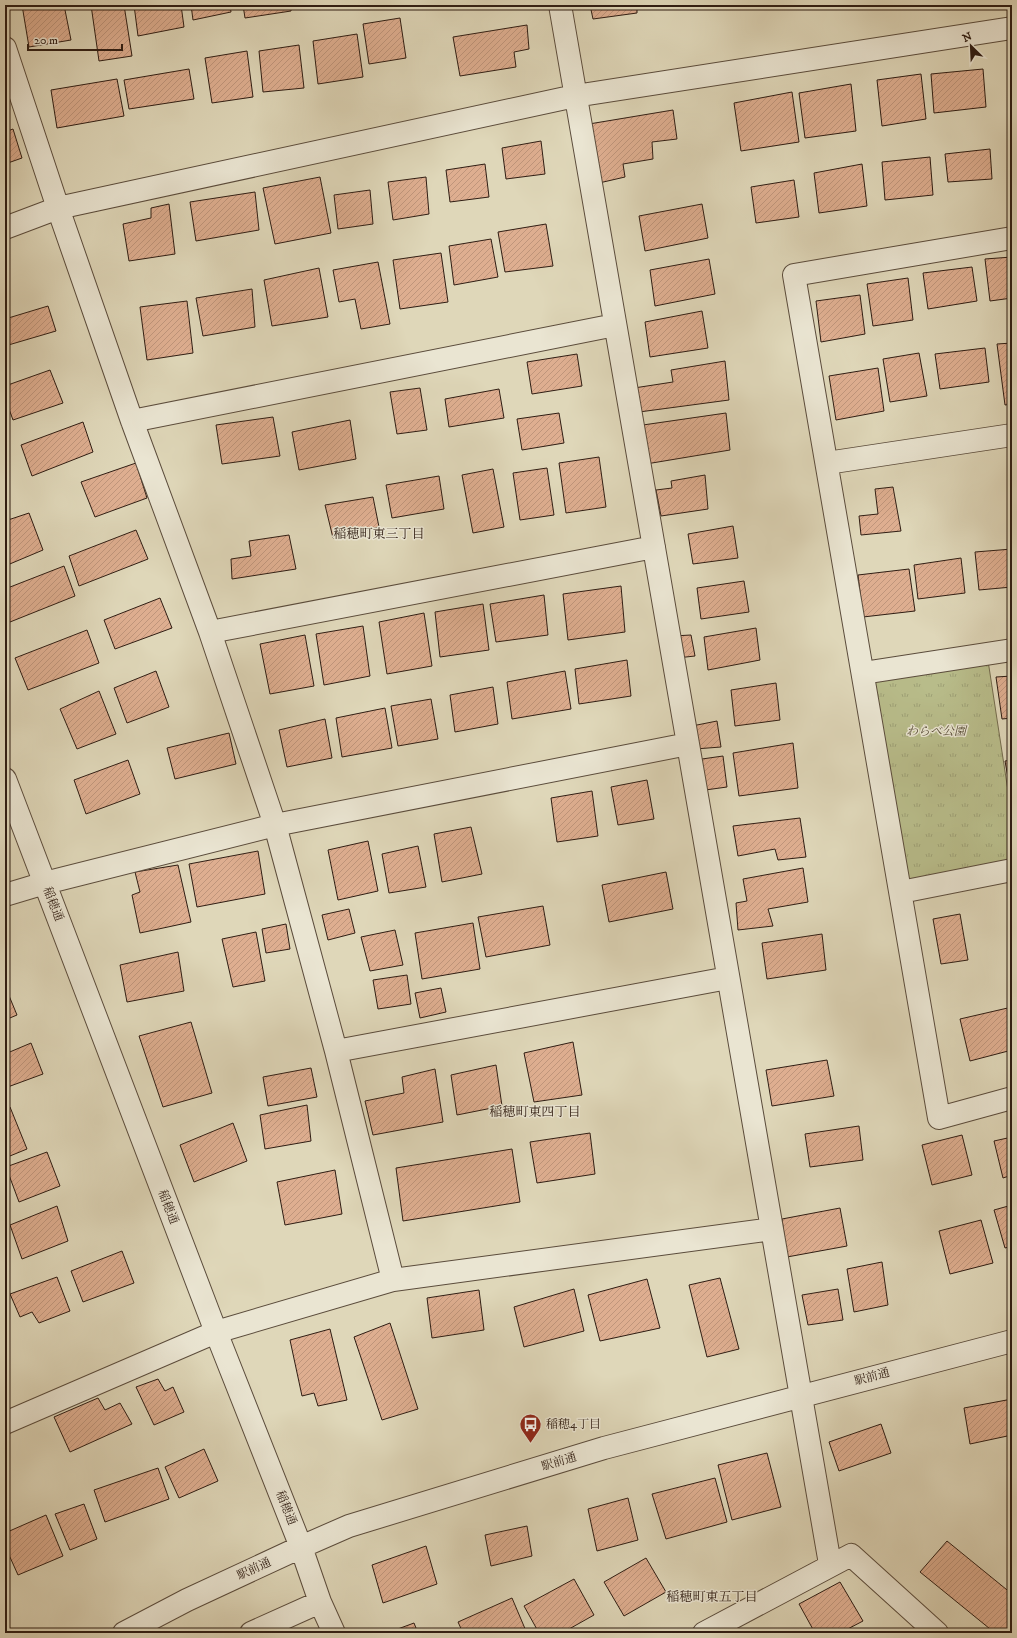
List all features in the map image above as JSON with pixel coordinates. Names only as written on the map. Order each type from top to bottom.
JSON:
[{"type":"street","points":[[560,5],[830,1564]]},
{"type":"street","points":[[5,228],[58,208],[575,96],[1012,28]]},
{"type":"street","points":[[5,48],[58,208],[132,421],[210,632],[275,825],[336,1051],[393,1280]]},
{"type":"street","points":[[1012,238],[794,275],[940,1118],[1012,1098]]},
{"type":"street","points":[[132,421],[615,325]]},
{"type":"street","points":[[827,463],[1012,436]]},
{"type":"street","points":[[210,632],[654,547]]},
{"type":"street","points":[[863,673],[1012,650]]},
{"type":"street","points":[[5,895],[45,883],[275,825],[688,744]]},
{"type":"street","name":"稲穂通","points":[[5,779],[216,1332],[301,1546],[320,1602],[334,1633]]},
{"type":"street","points":[[901,892],[1012,870]]},
{"type":"street","points":[[336,1051],[728,978]]},
{"type":"street","points":[[5,1423],[216,1332],[393,1280],[772,1230]]},
{"type":"street","name":"駅前通","points":[[124,1633],[187,1600],[301,1546],[349,1526],[604,1448],[1012,1341]]},
{"type":"street","points":[[704,1633],[851,1554],[937,1633]]},
{"type":"street","points":[[252,1633],[320,1602]]},
{"type":"green space","name":"わらべ公園","points":[[987,654],[1012,817],[1012,870],[901,892],[863,673]]},
{"type":"building","points":[[22,5],[41,5],[42,8],[64,5],[71,40],[29,47]]},
{"type":"building","points":[[91,5],[124,5],[132,56],[99,61]]},
{"type":"building","points":[[134,5],[181,5],[184,27],[138,36]]},
{"type":"building","points":[[191,5],[230,5],[231,12],[193,20]]},
{"type":"building","points":[[243,5],[291,5],[291,11],[245,18]]},
{"type":"building","points":[[590,5],[637,5],[637,13],[593,19]]},
{"type":"building","points":[[712,5],[743,5],[712,9]]},
{"type":"building","points":[[400,18],[406,58],[369,64],[363,24]]},
{"type":"building","points":[[527,25],[529,49],[514,52],[516,67],[460,76],[453,37]]},
{"type":"building","points":[[357,34],[363,77],[318,84],[313,41]]},
{"type":"building","points":[[299,45],[304,88],[263,92],[259,51]]},
{"type":"building","points":[[247,51],[253,97],[212,103],[205,58]]},
{"type":"building","points":[[189,69],[194,99],[129,109],[124,80]]},
{"type":"building","points":[[983,69],[986,107],[934,113],[931,74]]},
{"type":"building","points":[[921,74],[926,119],[882,126],[877,80]]},
{"type":"building","points":[[117,79],[124,116],[57,128],[51,90]]},
{"type":"building","points":[[851,84],[856,131],[805,138],[799,93]]},
{"type":"building","points":[[792,92],[799,142],[741,151],[734,103]]},
{"type":"building","points":[[673,110],[677,139],[652,142],[653,159],[623,164],[625,177],[599,183],[589,124]]},
{"type":"building","points":[[13,129],[22,158],[5,164],[5,132]]},
{"type":"building","points":[[541,141],[545,174],[506,179],[502,148]]},
{"type":"building","points":[[1012,142],[1012,177],[1008,143]]},
{"type":"building","points":[[990,149],[992,179],[948,182],[945,154]]},
{"type":"building","points":[[930,157],[933,195],[885,200],[882,162]]},
{"type":"building","points":[[485,164],[489,197],[450,202],[446,170]]},
{"type":"building","points":[[862,164],[867,206],[819,213],[814,173]]},
{"type":"building","points":[[320,177],[331,233],[275,244],[263,188]]},
{"type":"building","points":[[426,177],[429,214],[393,220],[388,182]]},
{"type":"building","points":[[794,180],[799,217],[756,223],[751,187]]},
{"type":"building","points":[[370,190],[373,224],[338,229],[334,195]]},
{"type":"building","points":[[255,192],[259,230],[196,241],[190,202]]},
{"type":"building","points":[[169,204],[175,254],[129,261],[123,224],[151,218],[151,208]]},
{"type":"building","points":[[702,204],[708,238],[645,251],[639,216]]},
{"type":"building","points":[[546,224],[553,266],[505,272],[498,232]]},
{"type":"building","points":[[491,239],[498,277],[454,285],[449,246]]},
{"type":"building","points":[[441,253],[448,302],[400,309],[393,260]]},
{"type":"building","points":[[1012,257],[1012,298],[990,301],[985,259]]},
{"type":"building","points":[[709,259],[715,294],[655,306],[650,270]]},
{"type":"building","points":[[378,262],[390,324],[361,329],[355,299],[339,302],[333,270]]},
{"type":"building","points":[[972,267],[977,301],[928,309],[923,273]]},
{"type":"building","points":[[319,268],[328,317],[272,326],[264,280]]},
{"type":"building","points":[[908,278],[913,320],[873,326],[867,284]]},
{"type":"building","points":[[252,289],[255,327],[203,336],[196,298]]},
{"type":"building","points":[[860,295],[865,334],[821,342],[816,301]]},
{"type":"building","points":[[187,301],[193,353],[147,360],[140,307]]},
{"type":"building","points":[[48,306],[56,331],[5,346],[5,319]]},
{"type":"building","points":[[702,311],[708,348],[650,357],[645,322]]},
{"type":"building","points":[[1012,343],[1012,404],[1005,405],[997,344]]},
{"type":"building","points":[[985,348],[989,382],[940,389],[935,354]]},
{"type":"building","points":[[919,353],[927,396],[890,402],[883,359]]},
{"type":"building","points":[[577,354],[582,386],[532,394],[527,362]]},
{"type":"building","points":[[725,361],[729,400],[639,412],[634,388],[673,382],[671,370]]},
{"type":"building","points":[[878,368],[884,411],[836,420],[829,376]]},
{"type":"building","points":[[50,370],[63,403],[13,420],[5,398],[5,386]]},
{"type":"building","points":[[420,388],[427,430],[397,434],[390,392]]},
{"type":"building","points":[[499,389],[504,418],[449,427],[445,399]]},
{"type":"building","points":[[559,413],[564,443],[522,450],[517,419]]},
{"type":"building","points":[[726,413],[730,450],[640,465],[636,426]]},
{"type":"building","points":[[273,417],[280,456],[222,464],[216,425]]},
{"type":"building","points":[[350,420],[356,459],[299,470],[292,432]]},
{"type":"building","points":[[83,422],[93,452],[32,476],[21,445]]},
{"type":"building","points":[[599,457],[606,507],[566,513],[559,463]]},
{"type":"building","points":[[136,463],[147,498],[95,517],[81,482]]},
{"type":"building","points":[[547,468],[554,515],[520,520],[513,473]]},
{"type":"building","points":[[493,469],[504,527],[473,533],[462,475]]},
{"type":"building","points":[[705,475],[708,509],[661,516],[656,490],[672,488],[671,481]]},
{"type":"building","points":[[439,476],[444,509],[392,518],[386,485]]},
{"type":"building","points":[[893,487],[901,531],[861,535],[859,516],[878,514],[875,489]]},
{"type":"building","points":[[373,497],[379,527],[333,538],[325,505]]},
{"type":"building","points":[[29,513],[43,550],[5,566],[5,521]]},
{"type":"building","points":[[733,526],[738,558],[693,564],[688,534]]},
{"type":"building","points":[[136,530],[148,559],[79,586],[69,556]]},
{"type":"building","points":[[289,535],[296,569],[232,579],[231,559],[251,556],[249,541]]},
{"type":"building","points":[[1012,549],[1012,587],[979,590],[975,552]]},
{"type":"building","points":[[961,558],[965,593],[918,599],[914,565]]},
{"type":"building","points":[[64,566],[75,596],[5,624],[5,589]]},
{"type":"building","points":[[909,569],[915,611],[863,617],[858,575]]},
{"type":"building","points":[[744,581],[749,612],[701,619],[697,588]]},
{"type":"building","points":[[621,586],[625,632],[568,640],[563,594]]},
{"type":"building","points":[[544,595],[548,635],[496,642],[490,604]]},
{"type":"building","points":[[160,598],[172,628],[115,649],[104,620]]},
{"type":"building","points":[[483,604],[489,650],[440,657],[435,612]]},
{"type":"building","points":[[424,613],[432,666],[387,674],[379,622]]},
{"type":"building","points":[[363,626],[370,676],[324,685],[316,634]]},
{"type":"building","points":[[756,628],[760,660],[708,670],[704,637]]},
{"type":"building","points":[[87,630],[99,663],[28,690],[15,658]]},
{"type":"building","points":[[305,635],[314,686],[270,694],[260,644]]},
{"type":"building","points":[[691,635],[695,656],[677,658],[673,636]]},
{"type":"building","points":[[627,660],[631,696],[579,704],[575,669]]},
{"type":"building","points":[[156,671],[169,707],[127,723],[114,688]]},
{"type":"building","points":[[565,671],[571,709],[512,719],[507,682]]},
{"type":"building","points":[[1012,676],[1012,718],[1002,719],[996,677]]},
{"type":"building","points":[[776,683],[780,720],[735,726],[731,690]]},
{"type":"building","points":[[493,687],[498,724],[455,732],[450,695]]},
{"type":"building","points":[[99,691],[116,734],[77,749],[60,709]]},
{"type":"building","points":[[431,699],[438,739],[398,746],[391,706]]},
{"type":"building","points":[[385,708],[392,748],[342,757],[336,718]]},
{"type":"building","points":[[325,719],[332,758],[287,767],[279,730]]},
{"type":"building","points":[[717,721],[721,747],[695,749],[692,726]]},
{"type":"building","points":[[229,733],[236,764],[175,779],[167,748]]},
{"type":"building","points":[[793,743],[798,788],[739,796],[733,753]]},
{"type":"building","points":[[723,756],[727,787],[698,791],[695,760]]},
{"type":"building","points":[[128,760],[140,794],[86,814],[74,780]]},
{"type":"building","points":[[1012,760],[1012,800],[1005,761]]},
{"type":"building","points":[[647,780],[654,819],[618,825],[611,787]]},
{"type":"building","points":[[592,791],[598,836],[557,842],[551,798]]},
{"type":"building","points":[[800,818],[806,857],[778,860],[775,849],[738,856],[733,826]]},
{"type":"building","points":[[471,827],[482,874],[442,882],[434,834]]},
{"type":"building","points":[[368,841],[378,891],[338,900],[328,850]]},
{"type":"building","points":[[418,846],[426,887],[389,893],[382,854]]},
{"type":"building","points":[[258,851],[265,894],[197,907],[189,864]]},
{"type":"building","points":[[178,865],[191,922],[140,933],[132,895],[140,892],[135,872]]},
{"type":"building","points":[[803,868],[808,902],[768,909],[773,926],[738,930],[736,903],[747,901],[743,879]]},
{"type":"building","points":[[666,872],[673,909],[609,922],[602,885]]},
{"type":"building","points":[[543,906],[550,945],[486,957],[478,917]]},
{"type":"building","points":[[349,909],[355,933],[328,940],[322,915]]},
{"type":"building","points":[[960,914],[968,960],[941,964],[933,919]]},
{"type":"building","points":[[473,923],[480,969],[422,979],[415,933]]},
{"type":"building","points":[[286,924],[290,949],[266,953],[262,929]]},
{"type":"building","points":[[395,930],[403,965],[370,971],[361,937]]},
{"type":"building","points":[[256,932],[265,981],[233,987],[222,939]]},
{"type":"building","points":[[822,934],[826,970],[767,979],[762,943]]},
{"type":"building","points":[[178,952],[184,991],[127,1002],[120,965]]},
{"type":"building","points":[[407,975],[411,1004],[378,1009],[373,980]]},
{"type":"building","points":[[5,986],[17,1015],[5,1020]]},
{"type":"building","points":[[441,988],[446,1012],[420,1018],[415,993]]},
{"type":"building","points":[[1012,1007],[1012,1050],[970,1061],[960,1019]]},
{"type":"building","points":[[191,1022],[212,1093],[163,1107],[139,1036]]},
{"type":"building","points":[[573,1042],[582,1095],[534,1102],[524,1053]]},
{"type":"building","points":[[31,1043],[43,1074],[5,1088],[5,1054]]},
{"type":"building","points":[[827,1060],[834,1096],[772,1106],[766,1070]]},
{"type":"building","points":[[496,1065],[502,1106],[457,1115],[451,1075]]},
{"type":"building","points":[[311,1068],[317,1097],[268,1106],[263,1077]]},
{"type":"building","points":[[435,1069],[443,1122],[373,1135],[365,1101],[404,1093],[402,1077]]},
{"type":"building","points":[[307,1105],[311,1141],[265,1149],[260,1115]]},
{"type":"building","points":[[10,1107],[27,1149],[5,1158],[5,1109]]},
{"type":"building","points":[[233,1123],[247,1161],[194,1182],[180,1145]]},
{"type":"building","points":[[859,1126],[863,1160],[810,1167],[805,1134]]},
{"type":"building","points":[[590,1133],[595,1174],[537,1183],[530,1142]]},
{"type":"building","points":[[962,1135],[972,1175],[932,1185],[922,1145]]},
{"type":"building","points":[[1012,1137],[1012,1175],[1003,1178],[994,1141]]},
{"type":"building","points":[[512,1149],[520,1202],[403,1221],[396,1168]]},
{"type":"building","points":[[47,1152],[60,1186],[19,1202],[6,1167]]},
{"type":"building","points":[[335,1170],[342,1214],[285,1225],[277,1182]]},
{"type":"building","points":[[1012,1205],[1012,1246],[1005,1248],[994,1210]]},
{"type":"building","points":[[57,1206],[68,1241],[22,1259],[10,1225]]},
{"type":"building","points":[[840,1208],[847,1246],[787,1257],[782,1219]]},
{"type":"building","points":[[981,1220],[993,1263],[950,1274],[939,1231]]},
{"type":"building","points":[[122,1251],[134,1283],[83,1302],[71,1271]]},
{"type":"building","points":[[882,1262],[888,1305],[854,1312],[847,1269]]},
{"type":"building","points":[[57,1277],[70,1311],[39,1323],[32,1312],[20,1317],[10,1294]]},
{"type":"building","points":[[720,1278],[739,1349],[707,1357],[689,1285]]},
{"type":"building","points":[[647,1279],[660,1328],[600,1341],[588,1295]]},
{"type":"building","points":[[574,1289],[584,1331],[524,1347],[514,1307]]},
{"type":"building","points":[[838,1289],[843,1320],[808,1325],[802,1295]]},
{"type":"building","points":[[479,1290],[484,1330],[432,1338],[427,1298]]},
{"type":"building","points":[[390,1323],[418,1409],[382,1420],[354,1337]]},
{"type":"building","points":[[330,1329],[347,1400],[318,1406],[314,1393],[302,1396],[290,1340]]},
{"type":"building","points":[[158,1379],[165,1391],[173,1387],[184,1412],[154,1425],[136,1387]]},
{"type":"building","points":[[98,1398],[105,1410],[120,1403],[132,1424],[70,1452],[54,1417]]},
{"type":"building","points":[[1012,1399],[1012,1435],[970,1444],[964,1408]]},
{"type":"building","points":[[881,1424],[891,1453],[839,1471],[829,1442]]},
{"type":"building","points":[[204,1449],[218,1481],[179,1498],[165,1467]]},
{"type":"building","points":[[767,1453],[781,1507],[732,1520],[718,1465]]},
{"type":"building","points":[[158,1468],[169,1499],[105,1522],[94,1490]]},
{"type":"building","points":[[715,1478],[727,1522],[666,1539],[652,1494]]},
{"type":"building","points":[[628,1498],[638,1540],[597,1551],[588,1509]]},
{"type":"building","points":[[84,1504],[97,1539],[70,1550],[55,1514]]},
{"type":"building","points":[[46,1515],[63,1556],[18,1575],[5,1546],[5,1533]]},
{"type":"building","points":[[527,1526],[532,1556],[491,1566],[485,1535]]},
{"type":"building","points":[[947,1541],[1012,1594],[1012,1633],[995,1633],[920,1572]]},
{"type":"building","points":[[426,1546],[437,1584],[383,1603],[372,1565]]},
{"type":"building","points":[[646,1558],[666,1592],[624,1616],[604,1582]]},
{"type":"building","points":[[574,1579],[594,1615],[562,1633],[539,1633],[524,1606]]},
{"type":"building","points":[[840,1582],[863,1621],[840,1633],[815,1633],[799,1604]]},
{"type":"building","points":[[512,1598],[526,1631],[522,1633],[463,1633],[458,1622]]},
{"type":"building","points":[[414,1623],[418,1633],[387,1633]]},
{"type":"place","name":"稲穂4丁目","points":[[530,1444]]},
{"type":"district","name":"稲穂町東三丁目","points":[[379,534]]},
{"type":"district","name":"稲穂町東四丁目","points":[[535,1112]]},
{"type":"district","name":"稲穂町東五丁目","points":[[712,1597]]}]
